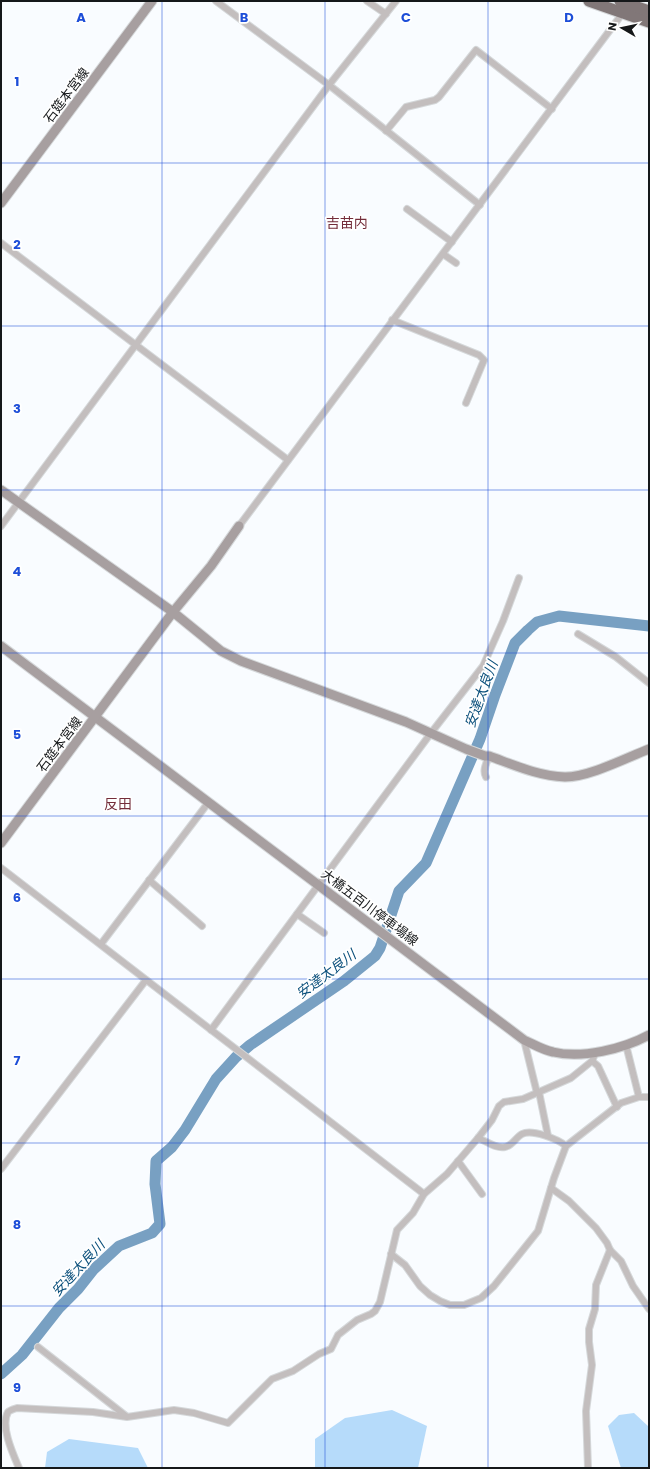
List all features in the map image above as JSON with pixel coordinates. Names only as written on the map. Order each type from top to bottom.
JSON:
[{"type":"highway","points":[[589,1],[649,22]]},
{"type":"highway","points":[[620,1],[649,11]]},
{"type":"main road","name":"石筵本宮線","points":[[1,204],[152,1]]},
{"type":"main road","points":[[1,490],[174,612],[222,651],[241,661],[432,733],[466,750],[536,773],[567,777],[590,772],[649,749]]},
{"type":"main road","points":[[96,717],[174,612],[211,566],[239,526]]},
{"type":"main road","name":"石筵本宮線","points":[[1,646],[96,717],[1,843]]},
{"type":"main road","name":"大橋五百川停車場線","points":[[96,717],[524,1040],[548,1051],[559,1054],[574,1054],[594,1057],[649,1035]]},
{"type":"street","points":[[216,1],[329,86],[480,205]]},
{"type":"street","points":[[367,1],[386,14]]},
{"type":"street","points":[[1,526],[135,344],[329,86],[396,1]]},
{"type":"street","points":[[239,526],[619,18]]},
{"type":"street","points":[[360,35],[365,40]]},
{"type":"street","points":[[386,131],[406,107],[435,100],[439,97],[476,50],[552,109]]},
{"type":"street","points":[[407,209],[452,242]]},
{"type":"street","points":[[1,243],[288,460]]},
{"type":"street","points":[[443,254],[456,264]]},
{"type":"street","points":[[392,320],[479,355],[484,360],[466,404]]},
{"type":"street","points":[[211,1030],[318,884],[483,666],[503,621],[519,578]]},
{"type":"street","points":[[578,634],[616,657],[649,683]]},
{"type":"street","points":[[486,777],[484,774],[484,767],[487,756]]},
{"type":"street","points":[[101,944],[208,803]]},
{"type":"street","points":[[1,868],[424,1194]]},
{"type":"street","points":[[150,880],[202,926]]},
{"type":"street","points":[[296,914],[324,933]]},
{"type":"street","points":[[1,1169],[146,980]]},
{"type":"street","points":[[524,1040],[548,1136]]},
{"type":"street","points":[[626,1045],[639,1097]]},
{"type":"street","points":[[19,1468],[2,1429],[4,1419],[9,1412],[17,1408],[93,1412],[127,1417],[174,1410],[194,1413],[228,1423],[272,1379],[293,1371],[319,1354],[331,1349],[338,1335],[357,1320],[371,1314],[375,1310],[380,1302],[397,1230],[413,1213],[424,1194],[447,1174],[478,1138],[492,1120],[499,1106],[504,1102],[523,1099],[571,1078],[594,1057],[617,1107]]},
{"type":"street","points":[[391,1254],[405,1265],[420,1286],[440,1301],[450,1305],[464,1305],[481,1298],[494,1286],[538,1231],[566,1146],[627,1100],[639,1097],[649,1097]]},
{"type":"street","points":[[478,1138],[498,1147],[505,1147],[522,1134],[548,1136],[566,1146]]},
{"type":"street","points":[[458,1161],[482,1194]]},
{"type":"street","points":[[551,1188],[569,1201],[596,1228],[607,1243],[610,1250],[621,1261],[633,1286],[649,1309]]},
{"type":"street","points":[[588,1468],[586,1411],[592,1365],[589,1329],[594,1308],[596,1285],[610,1250]]},
{"type":"street","points":[[38,1347],[127,1417]]},
{"type":"shaded area","points":[[392,1410],[427,1426],[418,1468],[315,1468],[315,1439],[345,1418]]},
{"type":"shaded area","points":[[634,1413],[649,1427],[649,1468],[621,1468],[608,1426],[619,1415]]},
{"type":"shaded area","points":[[69,1439],[138,1448],[148,1468],[45,1468],[47,1452]]},
{"type":"waterway","name":"安達太良川","points":[[1,1374],[22,1355],[59,1308],[78,1289],[93,1270],[119,1246],[152,1233],[160,1224],[155,1184],[156,1161],[172,1147],[185,1130],[216,1079],[236,1057],[250,1045],[344,981],[375,956],[380,948],[399,891],[426,863],[480,739],[515,643],[537,622],[559,616],[649,626]]},
{"type":"district","name":"吉苗内","points":[[347,223]]},
{"type":"district","name":"反田","points":[[118,804]]}]
